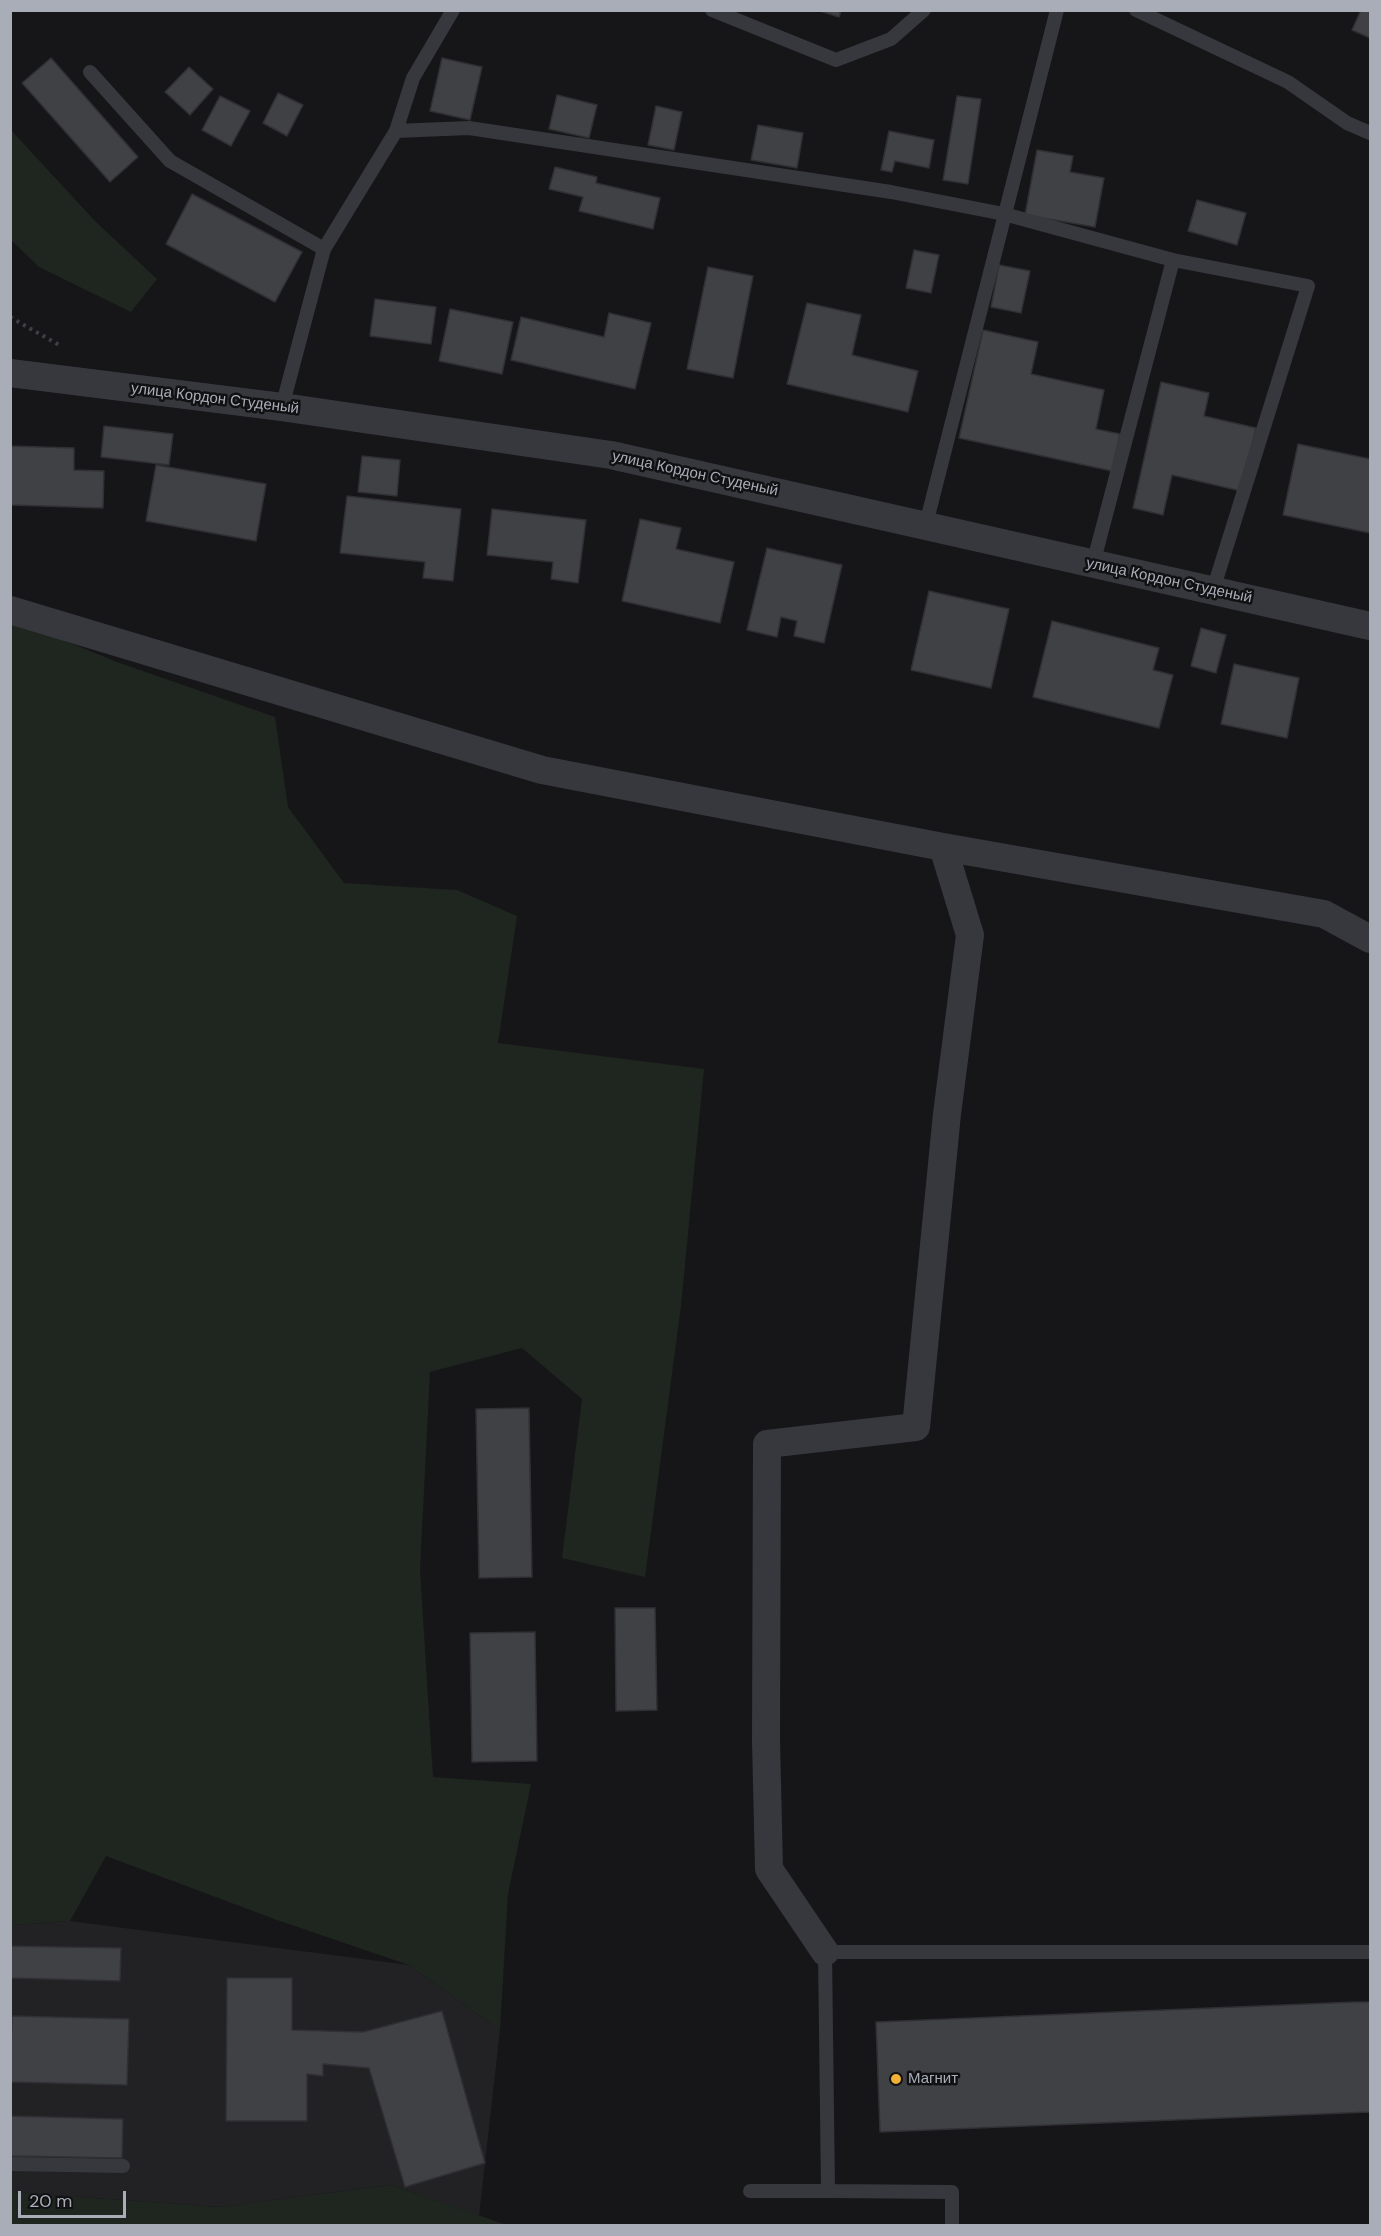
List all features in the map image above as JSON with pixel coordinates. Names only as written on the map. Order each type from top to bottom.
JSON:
[{"type":"street","name":"улица Кордон Студеный","points":[[10,373],[282,407],[611,455],[926,524],[1371,626]]},
{"type":"street","points":[[10,610],[542,770],[943,847],[1324,914],[1371,939]]},
{"type":"street","points":[[825,1952],[769,1869],[766,1740],[767,1444],[916,1427],[947,1114],[970,935],[943,847]]},
{"type":"lane","points":[[282,407],[324,249],[396,130],[413,78],[453,10]]},
{"type":"lane","points":[[712,10],[836,60],[891,39],[924,10]]},
{"type":"lane","points":[[926,524],[1057,10]]},
{"type":"lane","points":[[1136,10],[1288,82],[1347,123],[1371,133]]},
{"type":"lane","points":[[90,72],[171,160],[324,249]]},
{"type":"lane","points":[[396,130],[469,128],[891,192],[1004,214],[1173,260],[1308,286],[1213,590]]},
{"type":"lane","points":[[1093,564],[1173,260]]},
{"type":"lane","points":[[828,2191],[825,1952],[1371,1952]]},
{"type":"lane","points":[[10,2164],[123,2166]]},
{"type":"lane","points":[[750,2191],[952,2192],[952,2226]]},
{"type":"path","points":[[10,316],[41,335]]},
{"type":"shaded area","points":[[11,130],[95,221],[157,279],[131,312],[39,267],[11,240]]},
{"type":"shaded area","points":[[11,624],[26,625],[117,662],[275,717],[288,807],[344,883],[457,890],[517,916],[498,1043],[704,1069],[681,1306],[645,1577],[562,1558],[582,1399],[522,1348],[430,1372],[420,1569],[433,1777],[531,1784],[508,1894],[500,2030],[409,1965],[277,1920],[106,1856],[70,1921],[11,1925]]},
{"type":"shaded area","points":[[70,1921],[409,1965],[500,2030],[479,2216],[391,2185],[219,2207],[11,2192],[11,1925]]},
{"type":"shaded area","points":[[391,2185],[507,2225],[11,2225],[11,2192],[219,2207]]},
{"type":"building","points":[[817,10],[841,10],[839,17]]},
{"type":"building","points":[[1361,10],[1370,10],[1370,38],[1352,30]]},
{"type":"building","points":[[51,58],[138,157],[110,182],[22,83]]},
{"type":"building","points":[[442,58],[482,67],[470,120],[430,111]]},
{"type":"building","points":[[189,67],[213,89],[190,115],[165,92]]},
{"type":"building","points":[[278,93],[303,105],[287,136],[263,123]]},
{"type":"building","points":[[557,95],[597,105],[589,138],[549,129]]},
{"type":"building","points":[[220,96],[250,111],[231,146],[202,130]]},
{"type":"building","points":[[957,96],[981,99],[968,184],[943,180]]},
{"type":"building","points":[[656,106],[682,112],[674,150],[648,145]]},
{"type":"building","points":[[758,125],[803,133],[797,168],[751,160]]},
{"type":"building","points":[[889,131],[934,140],[929,168],[895,161],[892,172],[881,170]]},
{"type":"building","points":[[1037,150],[1073,156],[1070,172],[1104,178],[1095,227],[1025,215]]},
{"type":"building","points":[[555,167],[597,177],[596,183],[660,198],[653,229],[579,211],[583,197],[549,189]]},
{"type":"building","points":[[192,194],[302,252],[275,302],[166,244]]},
{"type":"building","points":[[1197,200],[1246,213],[1237,245],[1188,231]]},
{"type":"building","points":[[914,250],[939,255],[931,293],[906,288]]},
{"type":"building","points":[[999,265],[1030,271],[1021,313],[991,307]]},
{"type":"building","points":[[708,267],[753,276],[733,378],[687,369]]},
{"type":"building","points":[[375,299],[436,307],[431,344],[370,336]]},
{"type":"building","points":[[807,303],[861,315],[852,355],[918,371],[908,412],[787,384]]},
{"type":"building","points":[[450,309],[513,322],[502,374],[439,361]]},
{"type":"building","points":[[609,313],[651,323],[635,389],[511,360],[521,317],[604,337]]},
{"type":"building","points":[[983,330],[1038,342],[1031,374],[1104,390],[1096,429],[1120,434],[1112,471],[959,438]]},
{"type":"building","points":[[1161,382],[1209,393],[1204,416],[1256,428],[1241,491],[1172,475],[1163,515],[1133,508]]},
{"type":"building","points":[[104,426],[173,434],[169,465],[101,457]]},
{"type":"building","points":[[1298,444],[1370,459],[1370,533],[1283,515]]},
{"type":"building","points":[[10,446],[74,448],[74,470],[104,471],[103,508],[10,505]]},
{"type":"building","points":[[362,456],[400,460],[397,496],[358,492]]},
{"type":"building","points":[[156,465],[266,484],[256,541],[146,521]]},
{"type":"building","points":[[347,496],[461,509],[453,581],[423,578],[425,562],[340,553]]},
{"type":"building","points":[[492,509],[586,520],[578,583],[551,579],[553,562],[487,555]]},
{"type":"building","points":[[640,519],[681,528],[676,549],[734,562],[720,623],[622,601]]},
{"type":"building","points":[[767,548],[842,565],[824,643],[794,636],[797,621],[781,617],[777,637],[747,630]]},
{"type":"building","points":[[929,591],[1009,609],[991,688],[911,670]]},
{"type":"building","points":[[1052,621],[1159,648],[1153,670],[1173,675],[1159,728],[1033,697]]},
{"type":"building","points":[[1201,628],[1226,635],[1216,673],[1191,666]]},
{"type":"building","points":[[1234,664],[1299,678],[1287,738],[1221,724]]},
{"type":"building","points":[[529,1408],[532,1577],[479,1578],[476,1409]]},
{"type":"building","points":[[615,1608],[655,1608],[657,1710],[616,1711]]},
{"type":"building","points":[[535,1632],[537,1761],[472,1762],[470,1633]]},
{"type":"building","points":[[10,1946],[121,1948],[120,1981],[10,1978]]},
{"type":"building","points":[[227,1978],[292,1978],[292,2030],[363,2032],[442,2011],[485,2163],[405,2187],[369,2068],[323,2064],[323,2076],[307,2074],[307,2121],[226,2121]]},
{"type":"building","points":[[1370,2002],[1370,2112],[880,2132],[876,2022]]},
{"type":"building","points":[[12,2016],[129,2019],[127,2085],[10,2082]]},
{"type":"building","points":[[10,2116],[123,2119],[122,2158],[10,2156]]},
{"type":"place","name":"Магнит","points":[[896,2079]]}]
